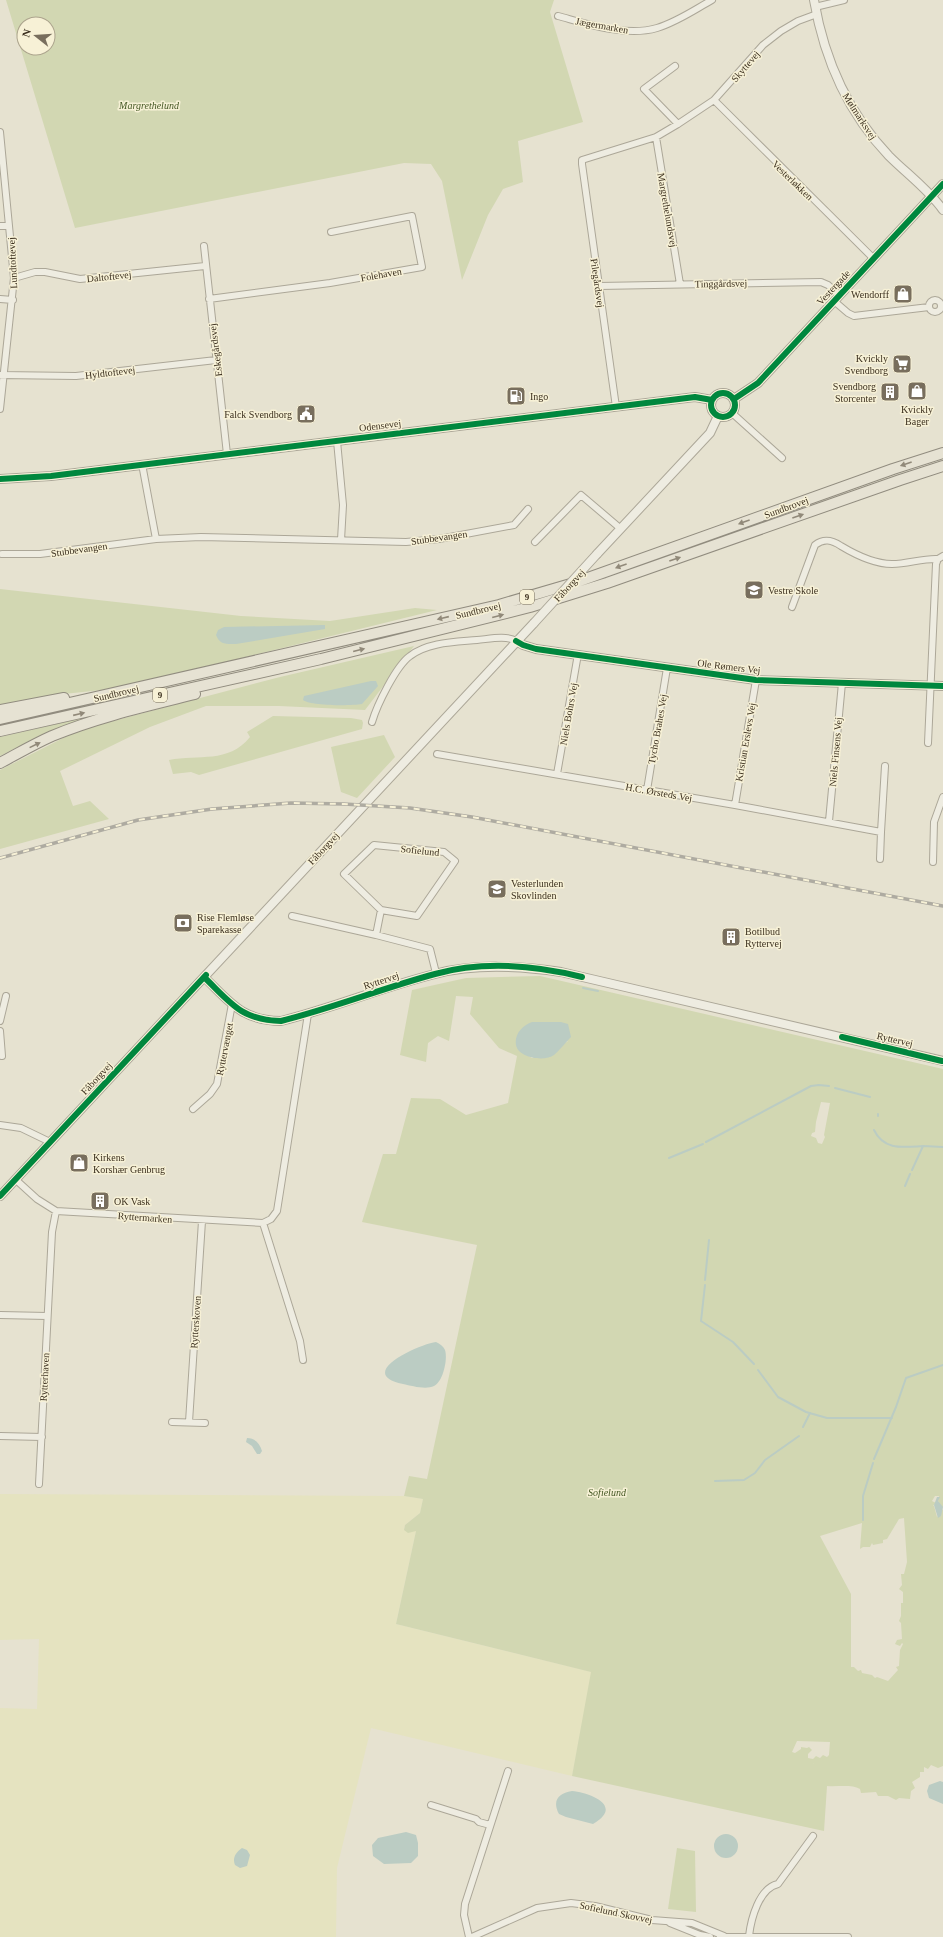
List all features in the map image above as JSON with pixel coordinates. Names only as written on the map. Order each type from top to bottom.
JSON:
[{"type":"main road","name":"Sundbrovej","points":[[0,719],[499,605],[574,583],[893,469],[943,453]]},
{"type":"main road","name":"Sundbrovej","points":[[0,731],[321,659],[487,619],[569,596],[943,466]]},
{"type":"main road","points":[[0,763],[52,736],[104,718],[321,659]]},
{"type":"main road","points":[[0,710],[68,697],[98,697]]},
{"type":"street","name":"Jægermarken","points":[[558,16],[593,25],[637,31],[657,28],[678,20],[712,0]]},
{"type":"street","name":"Skyttevej","points":[[582,160],[656,137],[678,124],[714,100],[763,45],[798,21],[815,7],[844,0]]},
{"type":"street","name":"Mølmarksvej","points":[[815,7],[822,36],[845,95],[860,118],[888,155],[932,196],[943,210]]},
{"type":"street","points":[[675,66],[644,89],[678,124]]},
{"type":"street","name":"Vesterløkken","points":[[714,100],[873,258]]},
{"type":"street","name":"Lundtoftevej","points":[[0,132],[14,278],[13,300],[2,375],[0,409]]},
{"type":"street","name":"Margrethelundsvej","points":[[656,137],[680,284]]},
{"type":"street","name":"Pilegårdsvej","points":[[582,160],[616,407]]},
{"type":"street","name":"Vestergade","points":[[734,399],[758,383],[943,184]]},
{"type":"street","name":"Folehaven","points":[[209,299],[330,283],[422,267],[412,216],[331,232]]},
{"type":"street","name":"Lundtoftevej","points":[[0,226],[9,226]]},
{"type":"street","name":"Eskegårdsvej","points":[[204,246],[205,266],[227,454]]},
{"type":"street","name":"Daltoftevej","points":[[14,278],[35,272],[45,272],[80,279],[205,266]]},
{"type":"street","name":"Tinggårdsvej","points":[[599,286],[820,282],[828,285],[837,298]]},
{"type":"street","name":"Vestergade","points":[[837,298],[848,313],[854,316],[929,308]]},
{"type":"street","name":"Lundtoftevej","points":[[0,299],[13,300]]},
{"type":"street","points":[[934,300],[939,301],[942,304],[940,309],[936,312],[930,310],[929,308],[930,302],[934,300]]},
{"type":"street","name":"Hyldtoftevej","points":[[2,375],[76,376],[216,360]]},
{"type":"street","points":[[725,393],[734,399],[734,409],[732,413],[726,417],[718,416],[711,407],[712,400],[718,394],[725,393]]},
{"type":"street","name":"Odensevej","points":[[0,479],[51,476],[695,397],[712,400]]},
{"type":"street","points":[[732,413],[782,458]]},
{"type":"street","name":"Fåborgvej","points":[[0,1196],[710,433],[718,416]]},
{"type":"street","points":[[337,441],[343,506],[341,540]]},
{"type":"street","points":[[142,464],[156,539]]},
{"type":"street","name":"Odensevej","points":[[0,485],[37,480],[51,476]]},
{"type":"street","points":[[535,542],[580,495],[621,529]]},
{"type":"street","name":"Stubbevangen","points":[[2,554],[40,554],[156,539],[202,537],[406,542],[439,539],[514,525],[528,509]]},
{"type":"street","points":[[792,607],[815,545],[821,540],[829,541],[853,554],[870,560],[892,564],[941,558]]},
{"type":"street","points":[[928,743],[936,564],[941,558]]},
{"type":"street","points":[[372,722],[381,699],[391,680],[409,656],[425,649],[447,643],[494,638],[516,641]]},
{"type":"street","name":"Ole Rømers Vej","points":[[516,641],[530,648],[756,680],[943,686]]},
{"type":"street","name":"Niels Bohrs Vej","points":[[557,774],[578,654]]},
{"type":"street","name":"Tycho Brahes Vej","points":[[647,790],[667,668]]},
{"type":"street","name":"Kristian Erslevs Vej","points":[[735,805],[756,680]]},
{"type":"street","name":"Niels Finsens Vej","points":[[829,822],[842,683]]},
{"type":"street","name":"H.C. Ørsteds Vej","points":[[437,754],[735,805],[881,832]]},
{"type":"street","points":[[880,859],[885,766]]},
{"type":"street","points":[[933,862],[934,822],[943,798]]},
{"type":"street","name":"Sofielund","points":[[374,845],[444,852],[455,861],[417,916],[381,910],[344,874],[374,845]]},
{"type":"street","points":[[376,934],[381,910]]},
{"type":"street","points":[[292,916],[376,934],[430,949],[436,974]]},
{"type":"street","name":"Ryttervej","points":[[204,977],[232,1004],[250,1016],[263,1021],[281,1022],[436,974],[496,966],[524,966],[561,972],[943,1061]]},
{"type":"street","points":[[0,1021],[6,996]]},
{"type":"street","name":"Ryttervænget","points":[[193,1109],[210,1094],[217,1084],[232,1004]]},
{"type":"street","points":[[303,1360],[300,1341],[263,1223],[271,1220],[277,1211],[308,1014]]},
{"type":"street","points":[[0,1031],[2,1056]]},
{"type":"street","points":[[0,1125],[21,1128],[50,1142]]},
{"type":"street","name":"Ryttermarken","points":[[15,1180],[37,1200],[56,1211],[202,1221],[263,1223]]},
{"type":"street","name":"Rytterhaven","points":[[39,1484],[52,1232],[56,1211]]},
{"type":"street","name":"Rytterskoven","points":[[189,1422],[202,1221]]},
{"type":"street","points":[[0,1315],[47,1316]]},
{"type":"street","points":[[172,1422],[206,1423]]},
{"type":"street","points":[[0,1436],[42,1437]]},
{"type":"street","points":[[469,1937],[464,1915],[465,1904],[508,1770]]},
{"type":"street","points":[[431,1805],[476,1819],[490,1826]]},
{"type":"street","points":[[749,1936],[752,1918],[760,1900],[770,1886],[778,1884],[813,1836]]},
{"type":"street","name":"Sofielund Skovvej","points":[[472,1937],[537,1908],[571,1903],[595,1906],[670,1923],[700,1935],[710,1937]]},
{"type":"street","name":"Sofielund Skovvej","points":[[670,1923],[692,1923],[720,1937],[848,1937]]},
{"type":"shaded area","points":[[325,625],[325,629],[236,644],[226,644],[221,642],[216,635],[218,630],[224,627]]},
{"type":"shaded area","points":[[376,681],[378,686],[362,704],[322,704],[303,700],[304,696]]},
{"type":"shaded area","points":[[532,1022],[561,1022],[568,1024],[571,1037],[556,1054],[545,1058],[532,1058],[522,1053],[518,1049],[516,1045],[516,1037],[525,1025]]},
{"type":"shaded area","points":[[436,1342],[445,1350],[446,1359],[440,1380],[434,1386],[423,1388],[415,1387],[390,1379],[385,1374],[387,1367],[395,1360],[417,1348]]},
{"type":"shaded area","points":[[247,1438],[255,1440],[260,1446],[262,1451],[260,1454],[257,1454],[252,1446],[246,1442]]},
{"type":"shaded area","points":[[0,1494],[404,1496],[423,1499],[420,1513],[405,1525],[404,1530],[416,1531],[396,1624],[592,1672],[572,1776],[371,1728],[337,1868],[336,1937],[0,1937],[0,1708],[37,1709],[39,1639],[0,1640]]},
{"type":"shaded area","points":[[937,1497],[940,1497],[938,1501],[943,1507],[941,1516],[938,1518],[934,1505]]},
{"type":"shaded area","points":[[940,1781],[943,1782],[943,1804],[929,1798],[927,1791],[929,1785]]},
{"type":"shaded area","points":[[572,1791],[588,1794],[601,1802],[605,1806],[605,1812],[602,1817],[593,1824],[559,1814],[556,1805],[558,1798],[567,1792]]},
{"type":"shaded area","points":[[406,1832],[416,1835],[418,1843],[418,1856],[411,1863],[384,1864],[373,1856],[372,1845],[378,1838]]},
{"type":"shaded area","points":[[726,1834],[735,1837],[738,1846],[735,1855],[726,1858],[717,1855],[714,1846],[717,1837]]},
{"type":"shaded area","points":[[242,1848],[247,1850],[250,1855],[247,1866],[240,1868],[235,1865],[234,1858],[236,1853]]},
{"type":"green space","name":"Margrethelund","points":[[6,0],[554,0],[550,12],[583,122],[518,141],[523,182],[503,189],[488,215],[462,280],[442,181],[431,164],[404,163],[75,228],[23,56],[56,56],[56,16],[16,16],[16,33]]},
{"type":"green space","points":[[0,589],[241,616],[330,621],[415,608],[437,610],[172,675],[102,690],[54,695],[0,705]]},
{"type":"green space","points":[[414,646],[365,710],[279,706],[206,706],[150,727],[60,771],[73,806],[90,801],[109,819],[0,849],[0,770],[79,730],[280,677]]},
{"type":"green space","points":[[91,716],[43,734],[0,756],[0,737]]},
{"type":"green space","points":[[273,716],[351,718],[362,720],[363,723],[362,729],[199,775],[191,772],[173,774],[169,760],[223,755],[241,745],[250,737],[247,732]]},
{"type":"green space","points":[[384,735],[395,757],[357,798],[341,792],[331,747]]},
{"type":"green space","name":"Sofielund","points":[[540,976],[943,1069],[943,1507],[941,1507],[938,1501],[939,1496],[935,1496],[932,1501],[936,1503],[933,1506],[937,1517],[941,1513],[941,1509],[943,1510],[943,1766],[938,1768],[931,1765],[928,1769],[924,1767],[924,1772],[920,1772],[920,1777],[912,1782],[915,1788],[911,1791],[910,1799],[899,1798],[896,1800],[888,1796],[878,1796],[876,1792],[861,1793],[860,1789],[857,1787],[827,1786],[824,1831],[572,1776],[591,1672],[396,1624],[416,1531],[408,1533],[404,1530],[405,1525],[420,1513],[423,1499],[404,1496],[409,1476],[427,1479],[477,1245],[362,1222],[383,1154],[396,1154],[411,1098],[440,1099],[466,1115],[508,1103],[517,1056],[499,1048],[470,1014],[473,997],[456,996],[449,1041],[438,1036],[428,1043],[426,1062],[400,1055],[412,990],[466,978]],"holes":[[[568,1041],[561,1046],[532,1058],[519,1050]],[[821,1102],[830,1103],[824,1135],[825,1137],[822,1144],[818,1143],[816,1138],[811,1136],[812,1133],[815,1132]],[[904,1518],[907,1562],[904,1574],[901,1574],[902,1585],[899,1589],[903,1592],[903,1603],[901,1603],[901,1616],[899,1621],[901,1623],[902,1639],[897,1640],[895,1644],[900,1646],[902,1643],[903,1644],[900,1650],[899,1666],[896,1667],[898,1670],[888,1681],[877,1677],[875,1678],[872,1675],[862,1673],[861,1670],[858,1671],[854,1667],[851,1667],[851,1594],[820,1536],[862,1523],[860,1549],[863,1547],[870,1547],[872,1543],[873,1545],[883,1543],[883,1540],[887,1539],[899,1519]],[[797,1741],[830,1742],[829,1755],[827,1757],[823,1755],[820,1758],[816,1756],[813,1759],[808,1758],[808,1754],[812,1750],[809,1747],[801,1747],[801,1749],[795,1753],[792,1752]]]},
{"type":"green space","points":[[677,1848],[695,1851],[696,1912],[668,1909]]},
{"type":"waterway","points":[[583,988],[598,991]]},
{"type":"waterway","points":[[706,1142],[811,1086],[829,1086]]},
{"type":"waterway","points":[[835,1088],[870,1097]]},
{"type":"waterway","points":[[874,1130],[878,1137],[889,1145],[902,1147],[923,1146]]},
{"type":"waterway","points":[[669,1158],[703,1144]]},
{"type":"waterway","points":[[912,1170],[923,1146],[943,1147]]},
{"type":"waterway","points":[[905,1186],[910,1174]]},
{"type":"waterway","points":[[705,1280],[709,1240]]},
{"type":"waterway","points":[[705,1285],[701,1321],[733,1342],[754,1364]]},
{"type":"waterway","points":[[874,1459],[896,1407],[906,1378],[943,1365]]},
{"type":"waterway","points":[[758,1370],[778,1397],[806,1412],[827,1418],[892,1418]]},
{"type":"waterway","points":[[803,1427],[810,1413]]},
{"type":"waterway","points":[[715,1481],[744,1480],[755,1473],[765,1460],[799,1436]]},
{"type":"waterway","points":[[863,1520],[863,1496],[873,1463]]},
{"type":"railway","points":[[0,858],[138,820],[212,809],[291,803],[344,804],[410,808],[472,817],[943,906]]},
{"type":"cycle path","points":[[734,399],[758,383],[943,184]]},
{"type":"cycle path","points":[[723,393],[728,394],[734,400],[735,405],[734,410],[728,416],[723,417],[718,416],[712,410],[711,405],[712,400],[718,394],[723,393]]},
{"type":"cycle path","points":[[0,479],[51,476],[695,397],[712,400]]},
{"type":"cycle path","points":[[516,641],[536,649],[756,680],[943,686]]},
{"type":"cycle path","points":[[204,977],[230,1002],[246,1013],[267,1020],[281,1021],[435,974],[471,967],[527,967],[582,977]]},
{"type":"cycle path","points":[[0,1196],[206,975]]},
{"type":"cycle path","points":[[842,1037],[942,1061]]},
{"type":"place","name":"Wendorff","points":[[903,294]]},
{"type":"place","name":"Kvickly Svendborg","points":[[902,364]]},
{"type":"place","name":"Kvickly Bager","points":[[917,391]]},
{"type":"place","name":"Svendborg Storcenter","points":[[890,392]]},
{"type":"place","name":"Ingo","points":[[516,396]]},
{"type":"place","name":"Falck Svendborg","points":[[306,414]]},
{"type":"place","name":"Vestre Skole","points":[[754,590]]},
{"type":"place","name":"Vesterlunden Skovlinden","points":[[497,889]]},
{"type":"place","name":"Rise Flemløse Sparekasse","points":[[183,923]]},
{"type":"place","name":"Botilbud Ryttervej","points":[[731,937]]},
{"type":"place","name":"Kirkens Korshær Genbrug","points":[[79,1163]]},
{"type":"place","name":"OK Vask","points":[[100,1201]]}]
